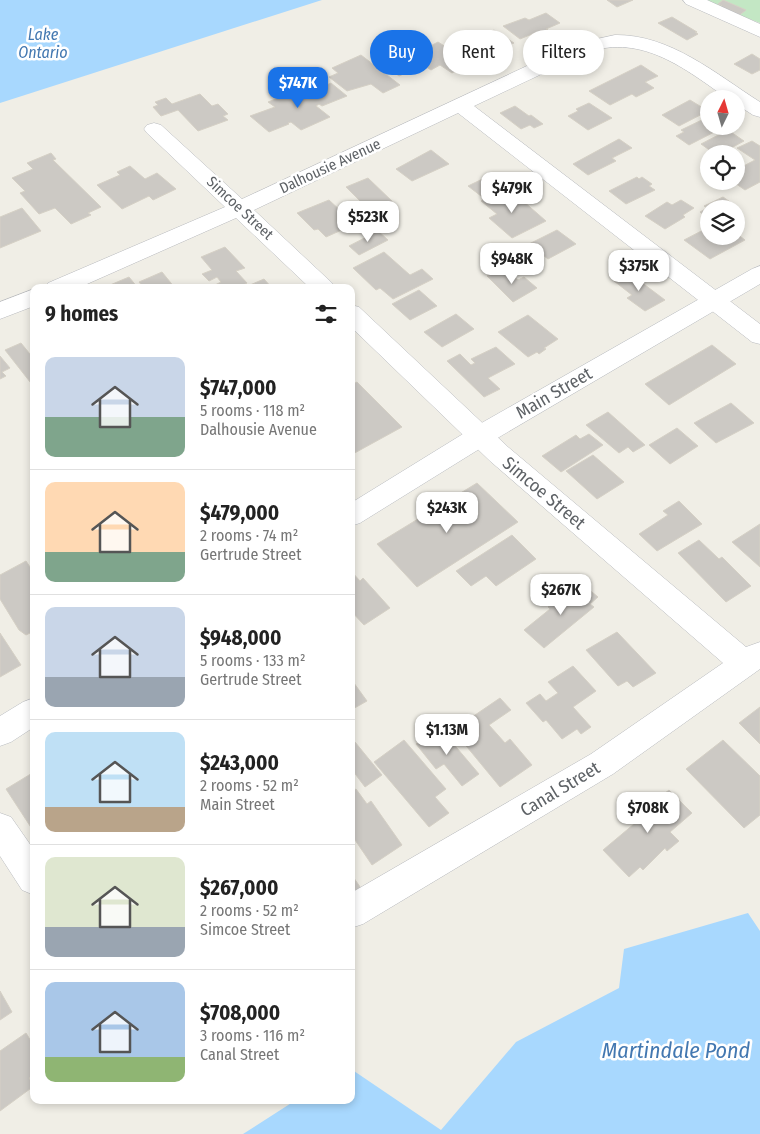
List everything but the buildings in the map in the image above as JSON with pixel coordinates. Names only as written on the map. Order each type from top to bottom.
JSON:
[{"type":"street","points":[[692,0],[760,31]]},
{"type":"street","name":"Dalhousie Avenue","points":[[65,284],[241,208],[580,48],[603,41],[629,41],[654,46],[760,111]]},
{"type":"street","points":[[460,104],[712,301],[760,336]]},
{"type":"street","name":"Simcoe Street","points":[[154,129],[241,208],[320,284]]},
{"type":"street","name":"Main Street","points":[[355,514],[480,436],[760,274]]},
{"type":"street","points":[[0,311],[30,299]]},
{"type":"street","name":"Simcoe Street","points":[[355,317],[480,436],[752,658]]},
{"type":"street","name":"Canal Street","points":[[355,910],[602,764],[752,658]]},
{"type":"street","points":[[0,732],[30,713]]},
{"type":"street","points":[[0,828],[30,873]]},
{"type":"green space","points":[[698,0],[760,0],[760,23]]},
{"type":"water","name":"Lake Ontario","points":[[0,0],[322,0],[0,103]]},
{"type":"water","name":"Martindale Pond","points":[[748,913],[760,931],[760,1134],[243,1134],[290,1104],[355,1104],[355,1072],[441,1130],[516,1042],[619,988],[624,949]]}]
